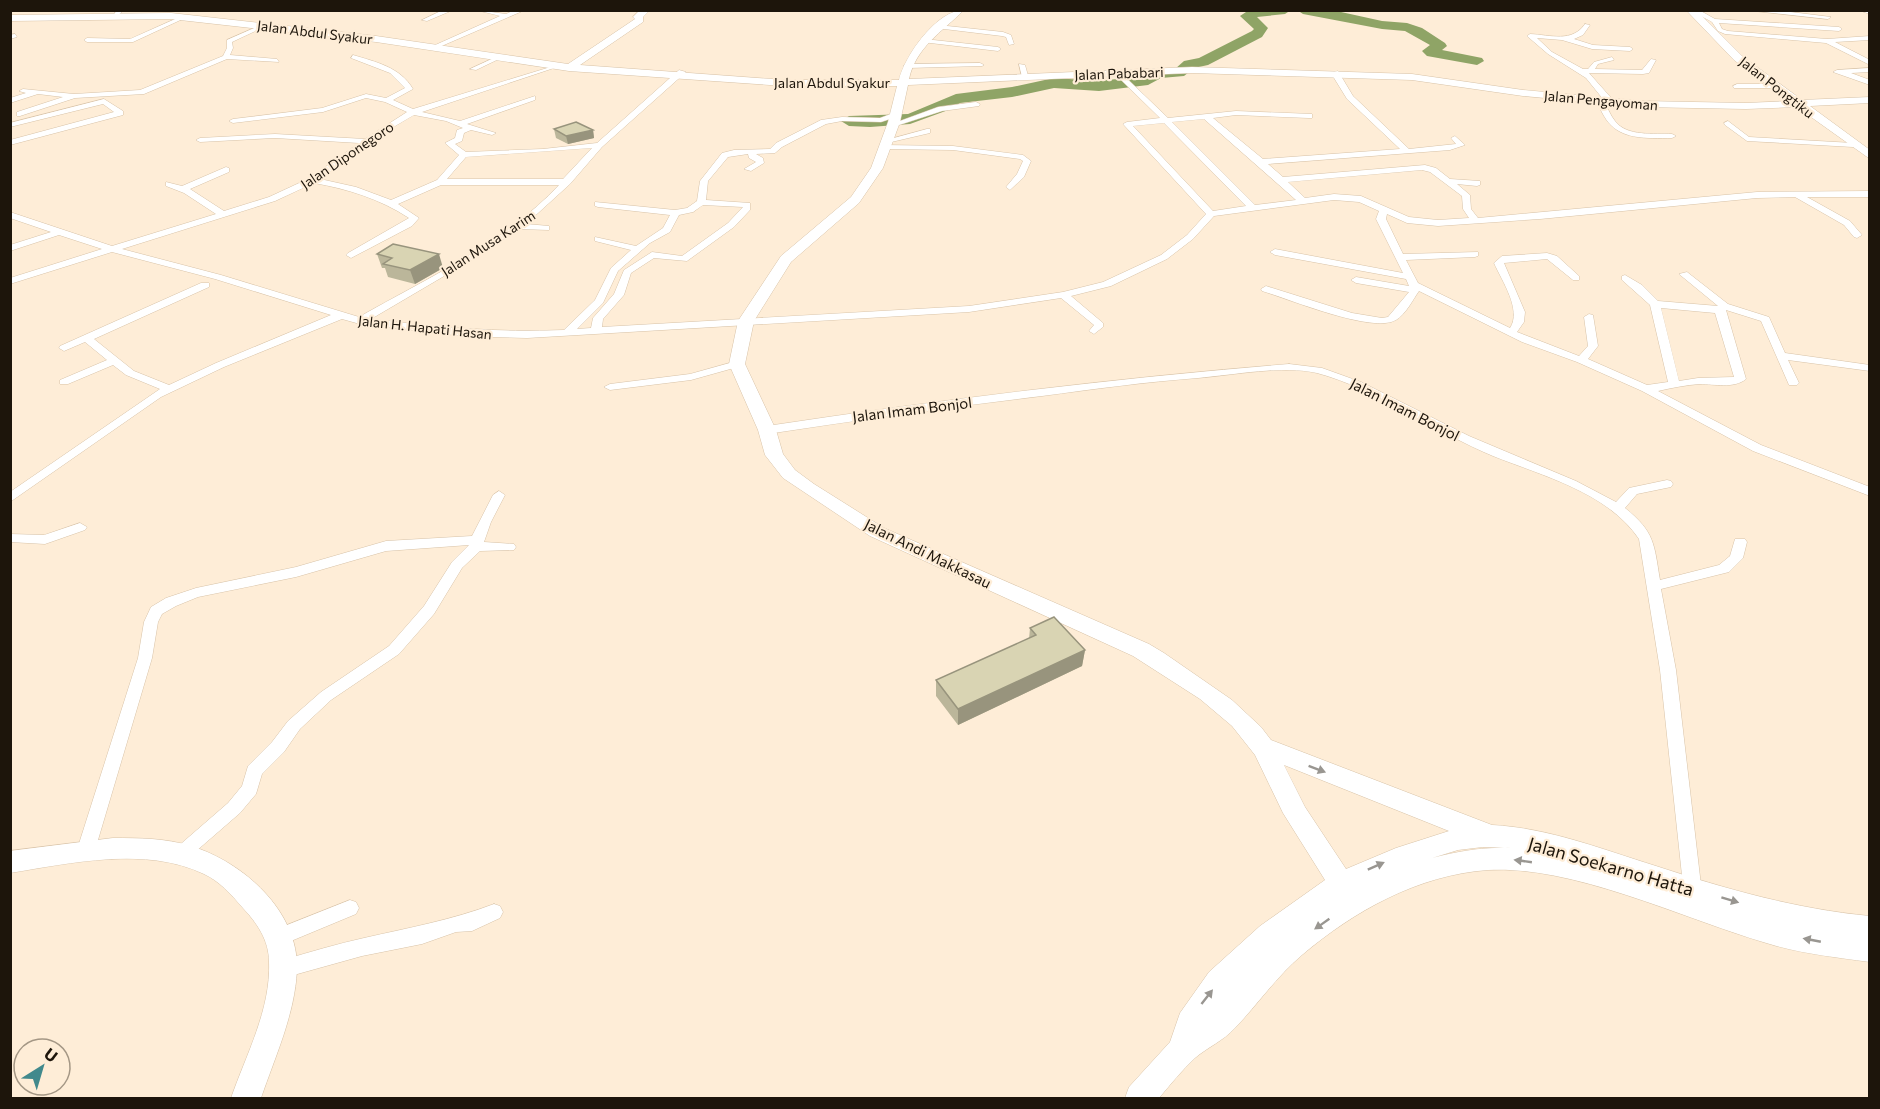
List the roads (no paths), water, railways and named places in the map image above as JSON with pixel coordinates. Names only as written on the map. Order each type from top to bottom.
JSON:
[{"type":"street","points":[[425,20],[450,10]]},
{"type":"street","points":[[479,10],[507,16]]},
{"type":"street","points":[[435,47],[522,10]]},
{"type":"street","points":[[610,387],[691,377],[737,364],[746,321],[786,259],[855,200],[877,168],[892,128],[907,66],[924,41],[960,10]]},
{"type":"street","points":[[1692,10],[1714,21],[1839,28]]},
{"type":"street","name":"Jalan Pongtiku","points":[[1692,10],[1738,58],[1869,156]]},
{"type":"street","points":[[1748,10],[1828,17]]},
{"type":"street","points":[[1863,10],[1869,12]]},
{"type":"street","name":"Jalan Abdul Syakur","points":[[10,18],[118,13],[171,16],[185,14],[435,47],[498,58],[562,64],[785,82],[891,83],[904,81]]},
{"type":"street","points":[[87,40],[131,41],[185,14]]},
{"type":"street","points":[[562,64],[640,20],[642,14]]},
{"type":"street","name":"Jalan Diponegoro","points":[[10,281],[272,199],[313,180],[366,141],[413,112],[562,64],[629,19],[642,14]]},
{"type":"street","points":[[1714,21],[1720,30],[1728,33],[1827,41],[1869,38]]},
{"type":"street","points":[[1568,39],[1581,34],[1587,25]]},
{"type":"street","points":[[226,57],[231,48],[229,41],[263,26]]},
{"type":"street","points":[[938,27],[1003,34],[1009,36],[1011,44]]},
{"type":"street","points":[[1630,49],[1592,47],[1568,39],[1528,34],[1550,54],[1589,76],[1605,101],[1614,125],[1647,135],[1672,136]]},
{"type":"street","points":[[924,41],[998,49]]},
{"type":"street","points":[[1827,41],[1869,63]]},
{"type":"street","points":[[1855,56],[1869,56]]},
{"type":"street","points":[[13,115],[74,96],[141,92],[226,57],[277,61]]},
{"type":"street","points":[[353,57],[390,70],[404,79],[409,89],[387,100]]},
{"type":"street","points":[[474,69],[498,58]]},
{"type":"street","points":[[1590,70],[1596,63],[1612,59]]},
{"type":"street","points":[[1580,70],[1643,72],[1653,60]]},
{"type":"street","points":[[907,66],[980,65]]},
{"type":"street","points":[[1021,65],[1026,77]]},
{"type":"street","name":"Jalan Pababari","points":[[904,81],[1026,77],[1124,79],[1192,70],[1335,73]]},
{"type":"street","points":[[1869,70],[1839,72],[1869,83]]},
{"type":"street","points":[[1335,73],[1350,97],[1406,150]]},
{"type":"street","name":"Jalan Pengayoman","points":[[1335,73],[1436,79],[1523,93],[1605,101],[1700,106],[1798,105],[1869,100]]},
{"type":"street","name":"Jalan Musa Karim","points":[[360,321],[482,250],[529,218],[567,182],[599,145],[679,74]]},
{"type":"street","points":[[1124,79],[1253,208]]},
{"type":"street","points":[[1737,86],[1775,86]]},
{"type":"street","points":[[10,143],[120,113],[104,101],[23,91]]},
{"type":"street","points":[[10,101],[37,92]]},
{"type":"street","points":[[233,121],[323,110],[366,96],[387,100],[413,112],[448,119],[464,126],[492,133]]},
{"type":"street","points":[[532,98],[464,126],[459,139],[449,143],[464,155],[599,145]]},
{"type":"street","points":[[10,125],[104,101]]},
{"type":"street","points":[[892,128],[941,109],[976,104]]},
{"type":"street","points":[[1309,116],[1236,113],[1127,125],[1211,214],[1348,196],[1361,199],[1407,220],[1425,223],[1795,194],[1869,194]]},
{"type":"street","points":[[1206,116],[1262,162],[1303,201]]},
{"type":"street","points":[[701,202],[704,181],[724,155],[772,151],[824,122],[842,119],[871,121],[953,148],[1023,157],[1027,161],[1026,165],[1010,187]]},
{"type":"street","points":[[1728,123],[1747,139],[1853,145]]},
{"type":"street","points":[[892,128],[927,131]]},
{"type":"street","points":[[10,135],[21,140]]},
{"type":"street","points":[[200,140],[275,136],[366,141]]},
{"type":"street","points":[[1262,162],[1457,147],[1462,143],[1455,138]]},
{"type":"street","points":[[748,169],[760,160],[752,154]]},
{"type":"street","points":[[440,182],[464,155]]},
{"type":"street","points":[[1282,180],[1419,167],[1430,168],[1466,195],[1467,209],[1475,220]]},
{"type":"street","points":[[187,191],[185,188],[192,184],[226,170]]},
{"type":"street","points":[[313,180],[339,185],[390,204],[412,217],[413,222],[351,255]]},
{"type":"street","points":[[1450,181],[1477,183]]},
{"type":"street","points":[[390,204],[440,182],[567,182]]},
{"type":"street","points":[[169,184],[187,191],[224,215]]},
{"type":"street","points":[[1795,194],[1847,223],[1857,235]]},
{"type":"street","points":[[597,239],[641,253],[684,258],[731,225],[747,208],[744,204],[701,202],[690,210],[675,213],[598,204]]},
{"type":"street","points":[[1384,210],[1381,219],[1413,284]]},
{"type":"street","points":[[581,332],[614,270],[641,253],[667,230],[675,213]]},
{"type":"street","name":"Jalan H. Hapati Hasan","points":[[10,215],[111,249],[218,277],[360,321],[462,333],[527,335],[969,309],[1063,295],[1107,284],[1164,257],[1190,237],[1211,214]]},
{"type":"street","points":[[518,226],[546,228]]},
{"type":"street","points":[[10,248],[56,232]]},
{"type":"street","points":[[1275,252],[1413,284],[1532,342],[1581,360],[1646,389],[1757,448],[1869,492]]},
{"type":"street","points":[[581,332],[598,318],[619,295],[627,272],[641,253]]},
{"type":"street","points":[[1400,257],[1475,254]]},
{"type":"street","points":[[1512,332],[1519,322],[1520,312],[1499,263],[1502,259],[1547,256],[1554,258],[1576,278]]},
{"type":"street","points":[[1646,389],[1674,383],[1740,379],[1721,308],[1684,274]]},
{"type":"street","points":[[1625,278],[1638,287],[1654,304],[1674,383]]},
{"type":"street","points":[[1356,280],[1413,284]]},
{"type":"street","points":[[1266,289],[1358,318],[1385,321],[1397,314],[1413,284]]},
{"type":"street","points":[[64,348],[205,285]]},
{"type":"street","points":[[1063,295],[1098,323],[1099,326],[1094,331]]},
{"type":"street","points":[[1654,304],[1721,308],[1762,318],[1793,383]]},
{"type":"street","points":[[10,498],[107,429],[169,389],[339,316]]},
{"type":"street","points":[[1581,360],[1593,346],[1589,317]]},
{"type":"street","points":[[85,337],[130,373],[169,389]]},
{"type":"street","points":[[1782,356],[1869,368]]},
{"type":"street","points":[[64,382],[113,361]]},
{"type":"street","name":"Jalan Andi Makkasau","points":[[737,364],[774,454],[789,474],[808,488],[877,532],[1141,650],[1180,673],[1213,698],[1262,747]]},
{"type":"street","name":"Jalan Imam Bonjol","points":[[766,430],[885,412],[1167,377],[1304,367],[1338,376],[1357,384],[1471,442],[1618,507],[1642,529],[1646,538],[1668,670],[1694,899]]},
{"type":"street","points":[[1618,507],[1633,491],[1667,484]]},
{"type":"street","points":[[181,854],[234,808],[250,789],[254,771],[278,747],[294,725],[326,696],[394,650],[429,610],[457,565],[477,543],[484,522],[499,495]]},
{"type":"street","points":[[10,538],[45,540],[80,526]]},
{"type":"street","points":[[1654,586],[1724,569],[1736,558],[1740,542]]},
{"type":"street","points":[[86,850],[145,658],[151,622],[156,611],[171,602],[196,593],[296,572],[386,546],[477,543],[509,547]]},
{"type":"street","points":[[1262,747],[1492,836]]},
{"type":"street","points":[[1262,747],[1286,798],[1346,893]]},
{"type":"street","name":"Jalan Soekarno Hatta","points":[[1140,1098],[1183,1050],[1219,1024],[1266,970],[1346,893],[1380,864],[1464,838],[1492,836],[1556,846],[1694,899],[1766,931],[1869,949]]},
{"type":"street","points":[[10,862],[86,850],[141,850],[181,854],[214,867],[239,885],[258,905],[279,938],[284,969],[282,990],[246,1098]]},
{"type":"street","name":"Jalan Soekarno Hatta","points":[[1346,893],[1384,887],[1476,859],[1498,858],[1526,860],[1694,899],[1759,909],[1809,921],[1869,928]]},
{"type":"street","points":[[279,938],[350,908]]},
{"type":"street","points":[[284,969],[448,925],[472,922],[494,912]]},
{"type":"waterway","points":[[849,121],[910,119],[945,106],[956,99],[1012,92],[1054,83],[1099,86],[1148,80],[1158,74],[1179,73],[1189,64],[1203,62],[1257,34],[1261,28],[1247,16],[1285,10]]},
{"type":"waterway","points":[[1303,10],[1382,25],[1407,27],[1440,46],[1429,51],[1432,53],[1477,61]]}]
